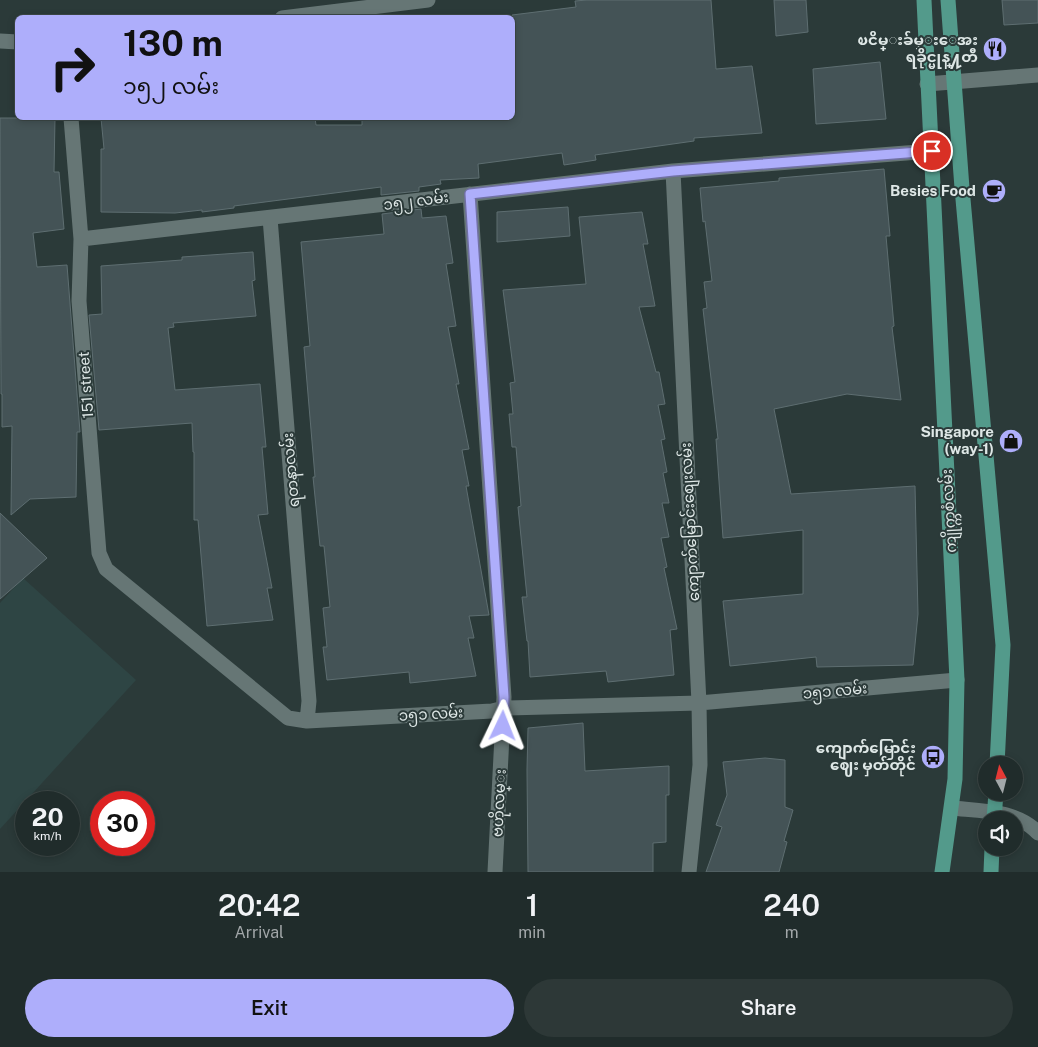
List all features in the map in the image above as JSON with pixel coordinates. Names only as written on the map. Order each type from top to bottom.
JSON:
[{"type":"main road","name":"ကျိုက္ကစံလမ်း","points":[[924,0],[957,680],[955,779],[942,872]]},
{"type":"main road","points":[[948,0],[962,188],[1003,645],[997,756]]},
{"type":"main road","points":[[991,872],[992,856]]},
{"type":"street","points":[[306,15],[428,0]]},
{"type":"street","points":[[0,41],[15,42]]},
{"type":"street","points":[[927,84],[1038,75]]},
{"type":"street","name":"151 street","points":[[71,120],[81,239],[80,301],[88,417],[99,553],[106,570]]},
{"type":"street","name":"၁၅၂ လမ်း","points":[[81,239],[673,171],[932,151]]},
{"type":"street","name":"ကျောက်မြောင်းစျေးလမ်း","points":[[673,171],[699,703],[700,764],[689,872]]},
{"type":"street","name":"ဗဟိုလမ္း","points":[[470,194],[504,708],[495,872]]},
{"type":"street","name":"ရတနာလမ်း","points":[[270,218],[309,701],[307,721]]},
{"type":"street","name":"၁၅၁ လမ်း","points":[[106,570],[288,718],[307,721],[492,711],[504,708],[699,703],[957,680]]},
{"type":"street","points":[[952,808],[978,813]]},
{"type":"street","points":[[1023,823],[1038,833]]},
{"type":"shaded area","points":[[23,578],[136,680],[35,791],[15,791],[15,813],[0,829],[0,603]]},
{"type":"building","points":[[711,0],[716,69],[752,66],[762,133],[694,138],[694,141],[595,155],[596,160],[564,165],[562,153],[478,164],[479,178],[440,180],[441,184],[419,187],[419,191],[381,195],[381,187],[234,206],[234,208],[202,212],[202,210],[175,213],[101,212],[101,149],[104,149],[101,120],[315,120],[316,125],[362,125],[362,120],[515,120],[515,15],[512,15],[576,7],[575,1]]},
{"type":"building","points":[[774,0],[806,0],[808,32],[776,36]]},
{"type":"building","points":[[1002,0],[1038,0],[1038,23],[1004,25]]},
{"type":"building","points":[[880,62],[886,119],[816,124],[813,69]]},
{"type":"building","points":[[0,118],[55,120],[54,172],[59,172],[64,229],[33,233],[37,267],[67,265],[80,432],[77,432],[76,497],[30,499],[11,515],[12,426],[2,427]]},
{"type":"building","points":[[884,169],[890,236],[886,236],[894,326],[892,327],[901,400],[847,394],[774,409],[791,494],[915,486],[918,614],[913,665],[817,667],[816,657],[730,666],[723,601],[803,594],[803,530],[723,538],[716,439],[718,439],[703,309],[707,308],[704,282],[712,281],[700,188],[779,181],[779,178]]},
{"type":"building","points":[[568,207],[570,236],[497,242],[497,212]]},
{"type":"building","points":[[421,209],[422,218],[446,216],[453,263],[446,264],[456,326],[448,327],[459,384],[456,384],[469,449],[462,450],[469,486],[466,486],[489,615],[469,616],[474,638],[468,638],[476,676],[410,683],[409,672],[327,680],[323,647],[327,647],[323,608],[330,607],[324,546],[320,546],[313,477],[315,477],[304,347],[310,346],[301,242],[384,234],[382,214]]},
{"type":"building","points":[[642,212],[648,244],[643,244],[655,306],[639,307],[656,372],[659,372],[665,404],[658,405],[665,439],[661,440],[667,472],[663,473],[669,503],[662,503],[669,537],[661,538],[667,567],[664,568],[677,629],[670,630],[674,675],[608,682],[606,671],[530,677],[528,641],[522,597],[527,597],[518,507],[521,506],[516,447],[512,447],[509,414],[513,414],[510,383],[515,382],[503,290],[586,284],[579,217]]},
{"type":"building","points":[[253,252],[255,280],[252,281],[256,316],[173,323],[174,327],[168,328],[175,390],[260,384],[266,447],[262,447],[268,514],[258,515],[272,588],[267,588],[273,620],[207,626],[198,520],[194,520],[192,423],[99,430],[89,315],[102,314],[101,266],[182,260],[182,257]]},
{"type":"building","points":[[0,513],[47,558],[0,599]]},
{"type":"building","points":[[583,723],[585,771],[669,766],[669,795],[666,795],[666,842],[653,843],[653,872],[528,872],[528,728]]},
{"type":"building","points":[[765,758],[785,760],[785,807],[793,810],[784,841],[787,842],[779,872],[706,872],[722,827],[716,825],[727,795],[723,762]]},
{"type":"place","name":"ၿငိမ္းခ်မ္းေအး ရခိုင္မုန္႔တီ","points":[[995,49]]},
{"type":"place","name":"Besies Food","points":[[994,191]]},
{"type":"place","name":"Singapore (way-1)","points":[[1011,441]]},
{"type":"place","name":"ကျောက်မြောင်း ဈေး မှတ်တိုင်","points":[[933,757]]},
{"type":"route","points":[[503,726],[504,697],[470,194],[673,171],[932,151]]}]
